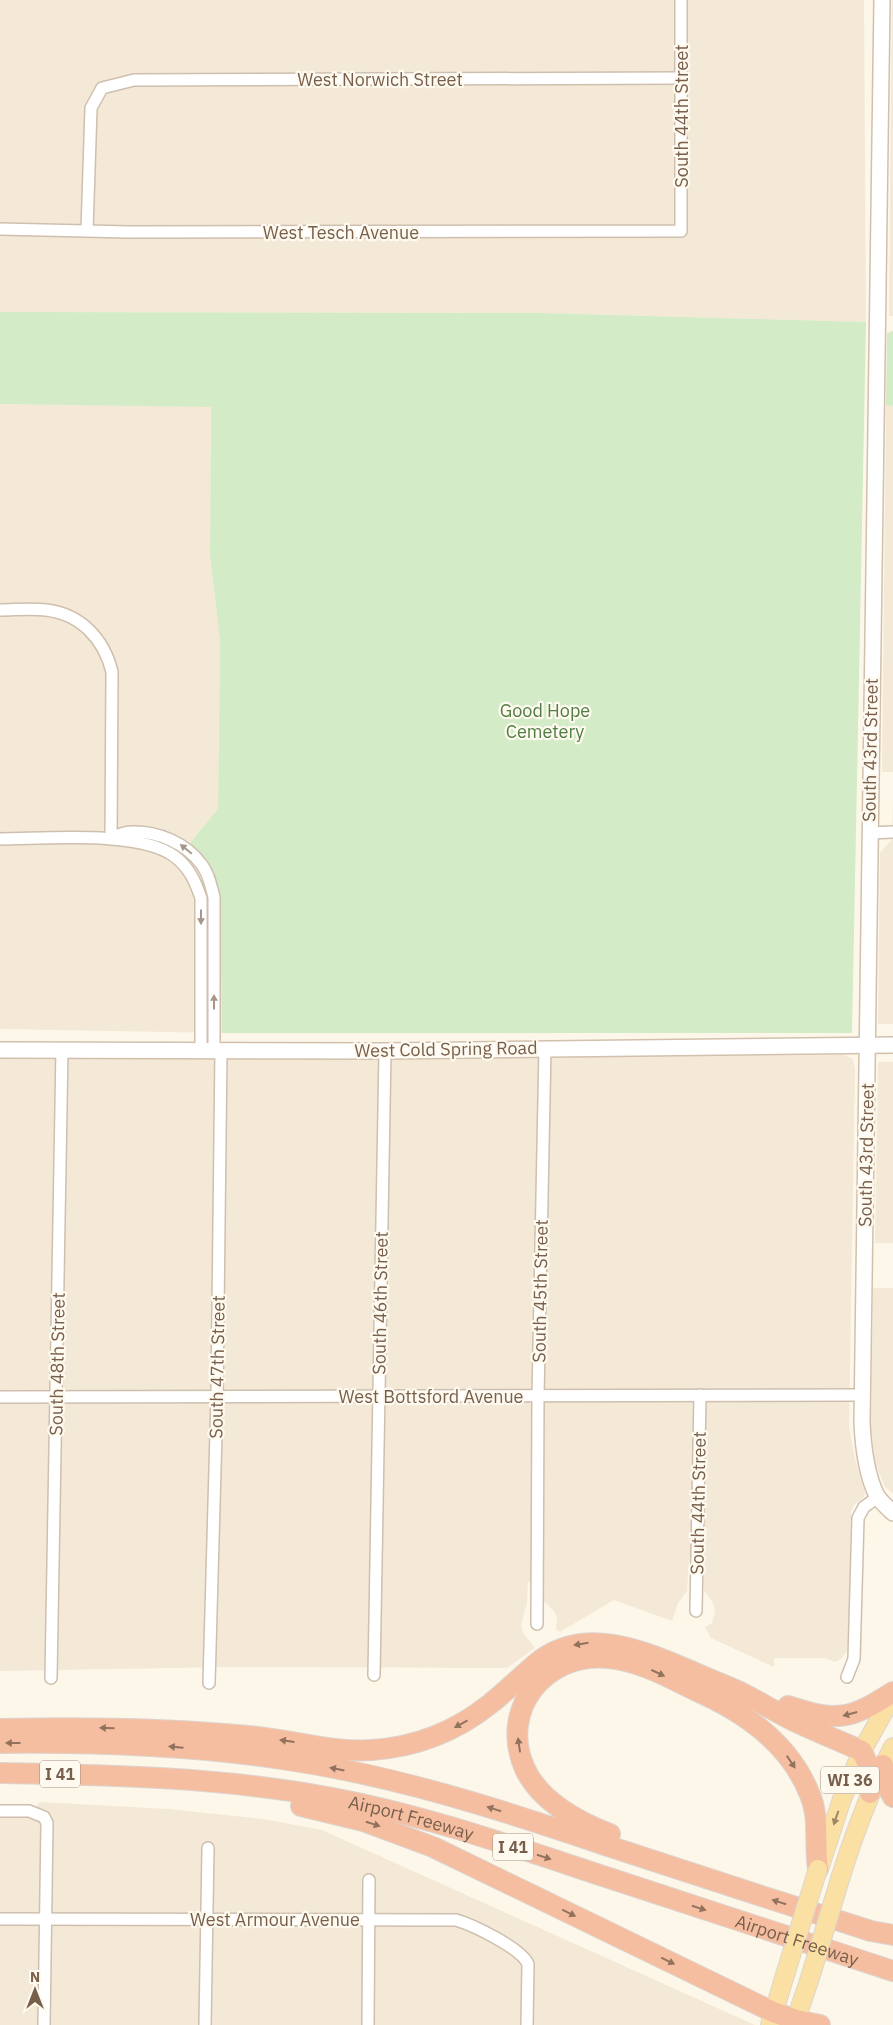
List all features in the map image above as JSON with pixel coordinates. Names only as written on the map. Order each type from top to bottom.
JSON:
[{"type":"highway","points":[[0,1729],[92,1728],[194,1731],[252,1736],[353,1750],[408,1746],[428,1740],[469,1719],[544,1658],[575,1645],[591,1643],[618,1645],[654,1656],[743,1694],[792,1720],[862,1751],[868,1765],[870,1793]]},
{"type":"highway","points":[[757,1895],[725,1876],[590,1826],[573,1817],[549,1800],[539,1790],[525,1769],[518,1746],[520,1712],[536,1684],[562,1665],[576,1660],[608,1658],[630,1662],[647,1668],[719,1701],[744,1716],[780,1746],[790,1759],[807,1789],[814,1810],[818,1869]]},
{"type":"highway","points":[[743,1694],[782,1703],[817,1716],[827,1717],[850,1715],[893,1693]]},
{"type":"highway","name":"Airport Freeway","points":[[0,1743],[75,1742],[163,1746],[290,1760],[352,1772],[460,1798],[757,1895],[871,1931],[893,1936]]},
{"type":"highway","points":[[883,1766],[886,1785],[893,1797]]},
{"type":"highway","name":"Airport Freeway","points":[[0,1773],[120,1775],[228,1782],[328,1797],[408,1815],[504,1844],[893,1971]]},
{"type":"highway","points":[[120,1775],[150,1787],[232,1794],[295,1804],[337,1814],[402,1834],[442,1851],[771,2018],[820,2025]]},
{"type":"main road","name":"South 43rd Street","points":[[882,0],[868,833],[868,1045],[862,1422],[865,1453],[872,1481],[878,1497],[893,1513]]},
{"type":"main road","name":"West Cold Spring Road","points":[[0,1050],[386,1051],[893,1045]]},
{"type":"main road","name":"WI 36","points":[[771,2018],[842,1800],[862,1751],[893,1693]]},
{"type":"main road","name":"WI 36","points":[[795,2022],[855,1832],[870,1793],[893,1747]]},
{"type":"street","name":"South 44th Street","points":[[681,0],[681,231]]},
{"type":"street","name":"West Norwich Street","points":[[87,231],[91,108],[102,88],[134,80],[680,78]]},
{"type":"street","name":"West Tesch Avenue","points":[[0,228],[87,231],[681,231]]},
{"type":"street","points":[[0,610],[45,610],[61,613],[75,619],[88,628],[100,642],[108,656],[112,672],[111,838]]},
{"type":"street","points":[[111,838],[130,832],[163,836],[180,844],[202,865],[210,880],[214,897],[212,1051]]},
{"type":"street","points":[[868,833],[893,832]]},
{"type":"street","points":[[0,839],[111,838],[158,848],[173,855],[194,878],[201,898],[212,1051]]},
{"type":"street","points":[[201,898],[214,897]]},
{"type":"street","name":"South 45th Street","points":[[537,1624],[538,1396],[545,1048]]},
{"type":"street","name":"South 48th Street","points":[[51,1678],[62,1049]]},
{"type":"street","name":"South 47th Street","points":[[209,1683],[217,1397],[212,1051]]},
{"type":"street","name":"South 46th Street","points":[[374,1676],[386,1051]]},
{"type":"street","name":"South 44th Street","points":[[696,1611],[700,1395]]},
{"type":"street","name":"West Bottsford Avenue","points":[[0,1398],[862,1395]]},
{"type":"street","points":[[847,1677],[854,1659],[858,1518],[864,1507],[878,1497]]},
{"type":"street","points":[[0,1811],[31,1812],[41,1816],[46,1823],[44,2025]]},
{"type":"street","points":[[205,2025],[208,1848]]},
{"type":"street","points":[[368,2025],[369,1880]]},
{"type":"street","name":"West Armour Avenue","points":[[0,1919],[448,1919],[461,1922],[493,1937],[516,1951],[526,1960],[528,1972],[527,2025]]},
{"type":"shaded area","points":[[0,0],[864,0],[866,322],[544,313],[0,312]]},
{"type":"shaded area","points":[[892,0],[893,316],[889,316]]},
{"type":"shaded area","points":[[0,404],[211,406],[210,556],[220,641],[218,810],[190,843],[209,865],[220,903],[222,1033],[0,1029]]},
{"type":"shaded area","points":[[886,405],[893,406],[893,772],[882,772]]},
{"type":"shaded area","points":[[893,798],[893,1024],[878,1024],[880,853],[892,839]]},
{"type":"shaded area","points":[[845,1055],[853,1059],[855,1070],[849,1427],[855,1459],[865,1493],[864,1497],[854,1505],[851,1512],[848,1641],[847,1651],[841,1659],[835,1662],[825,1658],[774,1658],[774,1667],[711,1638],[705,1627],[712,1623],[715,1611],[712,1601],[704,1591],[704,1561],[689,1561],[687,1591],[678,1603],[672,1621],[614,1600],[560,1632],[556,1629],[557,1617],[554,1611],[541,1598],[541,1583],[528,1582],[527,1603],[521,1625],[523,1633],[535,1648],[507,1668],[231,1667],[0,1671],[0,1057]]},
{"type":"shaded area","points":[[878,1062],[893,1062],[893,1243],[875,1243]]},
{"type":"shaded area","points":[[873,1288],[893,1288],[893,1493],[885,1487],[875,1463],[871,1431]]},
{"type":"shaded area","points":[[40,1802],[169,1809],[263,1819],[322,1830],[755,2025],[0,2025],[0,1817],[28,1817]]},
{"type":"green space","name":"Good Hope Cemetery","points":[[0,312],[544,313],[866,322],[852,1033],[222,1033],[220,903],[209,865],[190,843],[218,809],[220,641],[210,556],[211,407],[0,404]]},
{"type":"green space","points":[[893,331],[893,406],[886,405],[887,333]]}]
